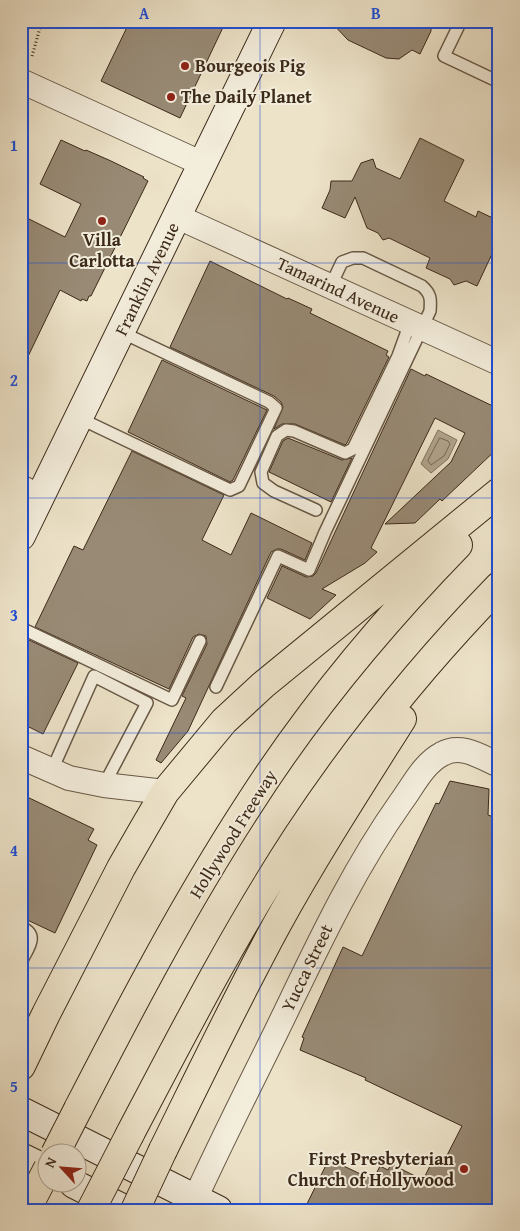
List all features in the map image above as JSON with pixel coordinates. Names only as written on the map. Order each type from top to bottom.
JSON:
[{"type":"highway","points":[[21,1066],[121,868],[165,792],[224,721],[263,685],[499,492]]},
{"type":"highway","name":"Hollywood Freeway","points":[[60,1144],[128,1013],[183,913],[259,789],[302,728],[359,655],[417,587],[499,502]]},
{"type":"highway","points":[[91,1210],[206,990],[251,911],[297,837],[349,762],[404,692],[460,626],[499,586]]},
{"type":"highway","points":[[135,1210],[163,1150],[276,926],[321,849],[460,626]]},
{"type":"highway","points":[[28,1206],[38,1188]]},
{"type":"main road","name":"Franklin Avenue","points":[[21,536],[31,492],[79,418],[272,21]]},
{"type":"main road","points":[[21,1111],[201,1206]]},
{"type":"main road","points":[[21,1157],[38,1165]]},
{"type":"main road","points":[[88,1191],[126,1210]]},
{"type":"street","points":[[21,81],[203,164]]},
{"type":"street","name":"Tamarind Avenue","points":[[178,217],[499,363]]},
{"type":"street","name":"Yucca Street","points":[[201,1206],[328,924],[390,818],[425,768],[433,759],[444,752],[457,749],[472,752],[499,765]]},
{"type":"street","points":[[21,757],[69,778],[104,785],[165,792]]},
{"type":"lane","points":[[461,21],[444,56],[499,82]]},
{"type":"lane","points":[[316,510],[263,483],[261,472],[277,436],[286,430],[294,431],[345,452],[353,449],[398,356],[416,326],[430,311],[431,299],[428,292],[422,286],[363,258],[353,258],[342,262],[330,287]]},
{"type":"lane","points":[[216,688],[278,556],[309,570],[416,326]]},
{"type":"lane","points":[[79,418],[230,490],[239,486],[276,408],[269,402],[121,332]]},
{"type":"lane","points":[[21,628],[172,700],[200,641]]},
{"type":"lane","points":[[52,770],[94,676],[147,703],[104,785]]},
{"type":"lane","points":[[21,927],[28,930],[31,934],[31,940],[21,962]]},
{"type":"path","points":[[32,56],[40,28],[44,21]]},
{"type":"water","points":[[438,430],[457,440],[448,459],[431,473],[421,464]]},
{"type":"building","points":[[130,21],[226,21],[180,118],[101,81]]},
{"type":"building","points":[[330,21],[431,21],[431,31],[420,54],[412,50],[399,59],[386,58],[348,40]]},
{"type":"building","points":[[420,138],[464,160],[444,201],[476,217],[478,211],[499,221],[499,239],[477,286],[466,281],[454,285],[450,279],[426,268],[430,258],[389,238],[383,240],[378,233],[367,228],[355,197],[345,218],[322,208],[330,190],[331,181],[352,181],[361,163],[373,159],[376,168],[400,179]]},
{"type":"building","name":"Villa Carlotta","points":[[61,140],[111,161],[144,177],[148,181],[91,296],[89,296],[87,301],[82,299],[81,301],[60,290],[21,371],[21,215],[65,237],[81,204],[40,184]]},
{"type":"building","points":[[210,261],[287,299],[312,309],[310,313],[388,351],[386,355],[389,357],[345,445],[295,424],[282,424],[274,429],[283,407],[281,402],[274,396],[170,347]]},
{"type":"building","points":[[162,360],[267,410],[233,480],[230,482],[128,432]]},
{"type":"building","points":[[411,369],[425,376],[426,374],[499,409],[499,447],[442,501],[440,499],[415,523],[385,524],[451,462],[465,433],[435,418],[371,548],[377,552],[365,563],[322,589],[336,595],[310,619],[267,598],[282,566],[306,577],[313,576],[316,573]]},
{"type":"building","points":[[288,438],[342,460],[352,458],[331,502],[269,472],[283,441]]},
{"type":"building","points":[[132,451],[224,495],[202,540],[231,555],[251,513],[312,543],[305,560],[281,549],[271,552],[188,731],[161,763],[156,760],[186,698],[182,696],[207,644],[206,636],[199,634],[193,637],[169,689],[35,627],[74,546],[83,550]]},
{"type":"building","points":[[29,640],[78,663],[43,734],[21,723],[21,643],[26,645]]},
{"type":"building","points":[[450,781],[489,789],[488,815],[499,819],[499,1210],[304,1210],[329,1159],[373,1180],[380,1166],[388,1170],[391,1164],[423,1180],[432,1162],[441,1167],[462,1126],[365,1080],[366,1078],[300,1050],[304,1038],[302,1037],[343,947],[362,956],[436,803],[439,804]]},
{"type":"building","points":[[21,794],[94,829],[88,840],[97,845],[55,933],[21,917]]},
{"type":"place","name":"Bourgeois Pig","points":[[185,66]]},
{"type":"place","name":"The Daily Planet","points":[[171,97]]},
{"type":"place","name":"Villa Carlotta","points":[[102,221]]},
{"type":"place","name":"First Presbyterian Church of Hollywood","points":[[464,1169]]}]
